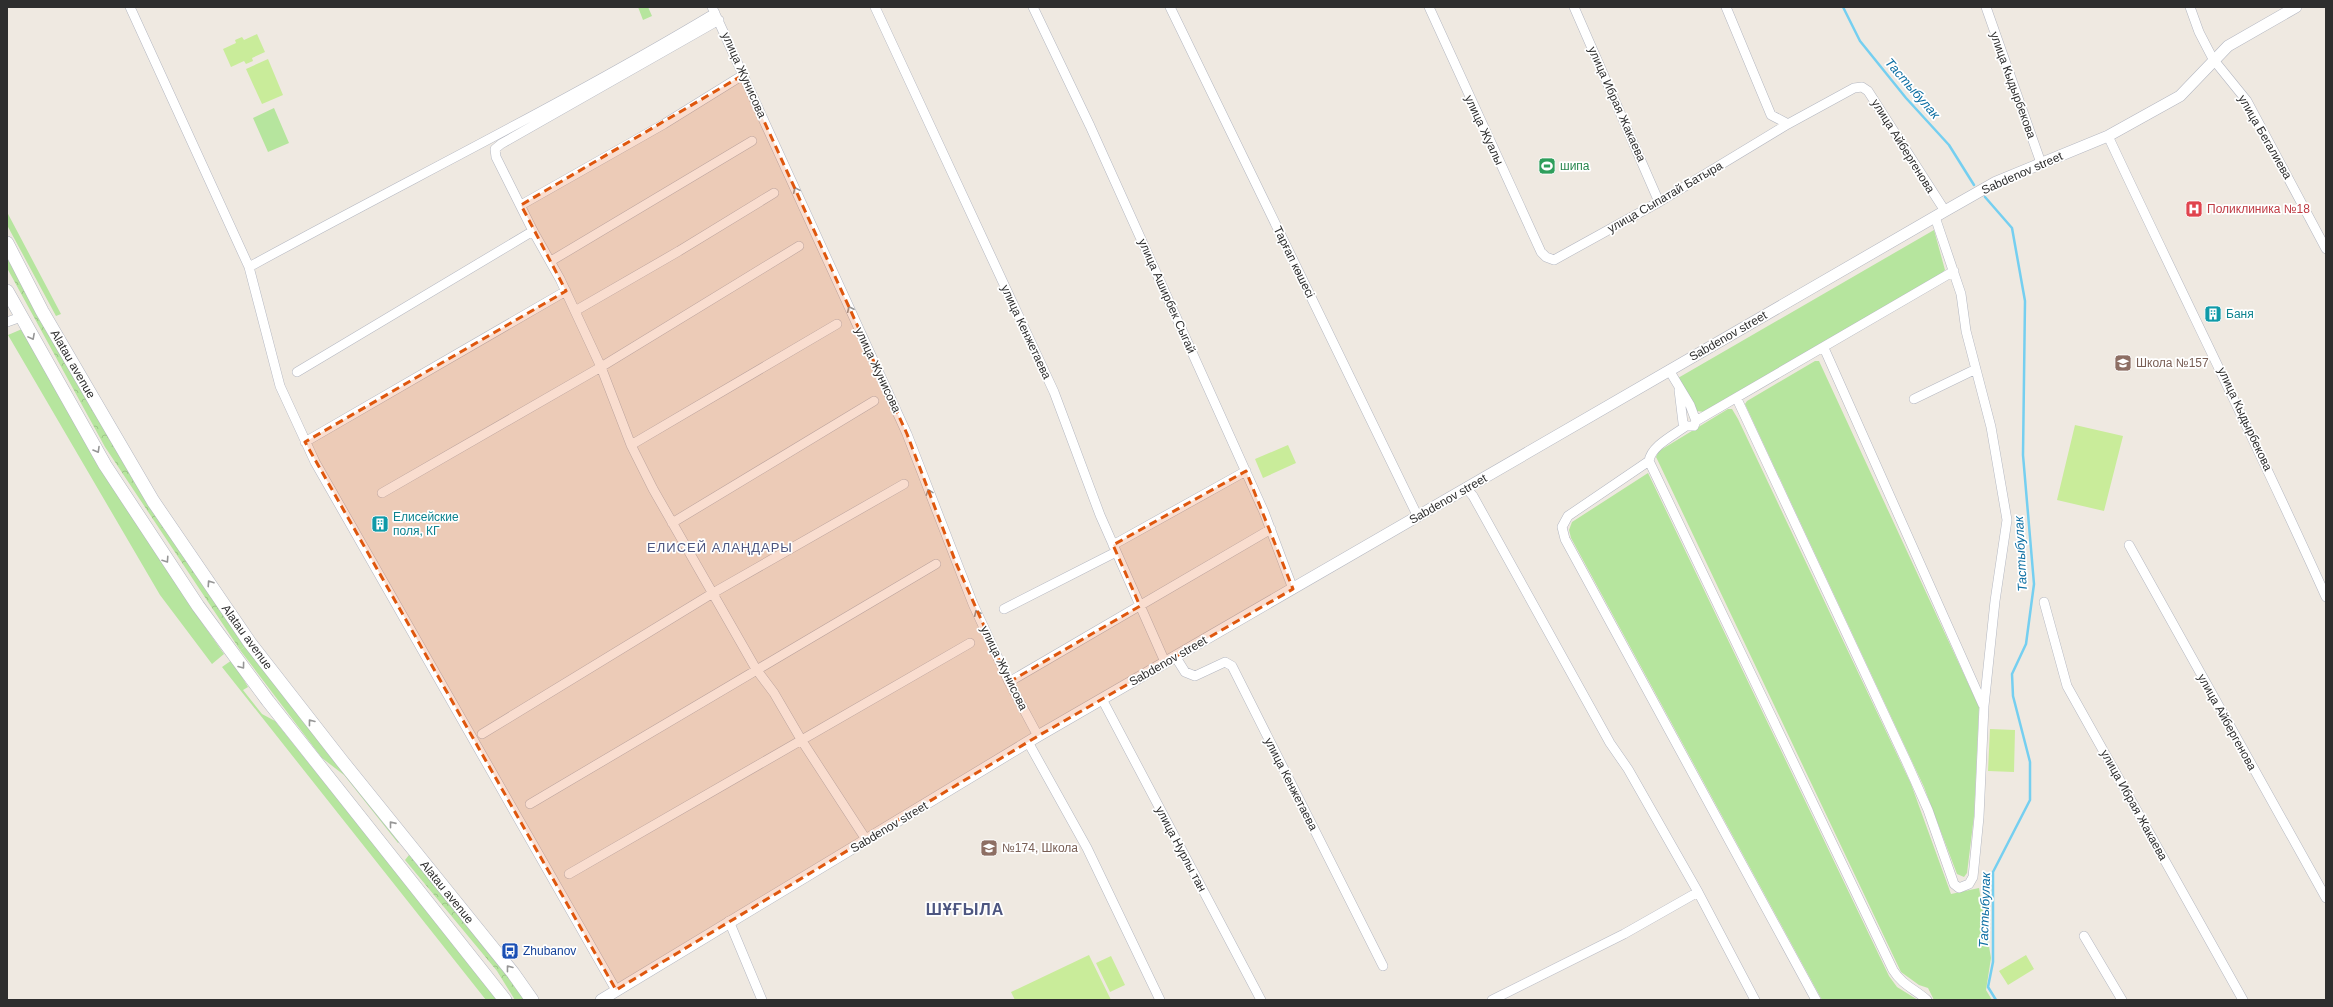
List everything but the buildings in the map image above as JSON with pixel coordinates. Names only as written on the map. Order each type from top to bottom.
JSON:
[{"type":"main road","name":"Alatau avenue","points":[[7,243],[42,311],[153,501],[253,646],[411,847],[513,973],[532,1000]]},
{"type":"main road","name":"Alatau avenue","points":[[7,291],[106,465],[198,606],[268,701],[505,1000]]},
{"type":"main road","points":[[395,860],[411,847]]},
{"type":"street","points":[[130,7],[249,267],[280,386],[305,442],[616,990]]},
{"type":"street","name":"улица Кенжетаева","points":[[875,7],[1054,392],[1100,515],[1165,662]]},
{"type":"street","name":"улица Аширбек Сыгай","points":[[1033,7],[1094,134],[1246,471],[1271,529],[1293,589]]},
{"type":"street","name":"Тарғап көшесі","points":[[1170,7],[1418,517]]},
{"type":"street","name":"улица Жуалы","points":[[1429,7],[1541,252]]},
{"type":"street","name":"улица Ибрая Жакаева","points":[[1574,7],[1659,202]]},
{"type":"street","points":[[1726,7],[1765,106],[1771,115],[1788,124]]},
{"type":"street","name":"улица Кыдырбекова","points":[[1986,7],[2041,163]]},
{"type":"street","name":"улица Бегалиева","points":[[2190,7],[2199,32],[2213,59],[2247,102],[2326,249]]},
{"type":"street","name":"Sabdenov street","points":[[601,1000],[729,921],[867,841],[1038,736],[1940,214],[1996,182],[2108,136],[2180,96],[2197,81],[2213,59],[2228,46],[2296,7]]},
{"type":"street","points":[[249,267],[358,207],[497,136],[715,13]]},
{"type":"street","points":[[715,13],[495,149],[496,157],[521,205],[532,231],[551,262],[566,291],[601,367],[631,445],[672,523],[756,669],[774,693],[802,741],[867,841]]},
{"type":"street","name":"улица Жунисова","points":[[715,13],[907,434],[956,563],[1009,682],[1038,736]]},
{"type":"street","points":[[521,205],[664,124],[743,75]]},
{"type":"street","name":"улица Айбергенова","points":[[1788,124],[1854,88],[1862,87],[1868,91],[1940,214]]},
{"type":"street","name":"улица Сыпатай Батыра","points":[[1541,252],[1546,257],[1554,260],[1659,202],[1788,124]]},
{"type":"street","name":"улица Кыдырбекова","points":[[2108,136],[2173,274],[2215,355],[2326,597]]},
{"type":"street","points":[[551,262],[752,141]]},
{"type":"street","points":[[575,311],[679,251],[774,193]]},
{"type":"street","points":[[1737,399],[1908,765],[1928,810],[1954,884],[1959,888],[1970,884],[1973,878],[1979,816],[1984,706],[1995,601],[2007,520],[1991,427],[1966,331],[1961,294],[1940,214]]},
{"type":"street","points":[[297,372],[532,231]]},
{"type":"street","points":[[382,493],[601,367],[799,246]]},
{"type":"street","points":[[1927,1000],[1898,979],[1893,970],[1650,461],[1650,455],[1655,449],[1686,426],[1694,426],[1696,421],[1737,399],[1954,271]]},
{"type":"street","points":[[305,442],[566,291]]},
{"type":"street","points":[[7,322],[21,316]]},
{"type":"street","points":[[631,445],[837,324]]},
{"type":"street","points":[[1824,348],[1984,706]]},
{"type":"street","points":[[1914,399],[1976,369]]},
{"type":"street","points":[[1669,370],[1679,390],[1690,405],[1696,421]]},
{"type":"street","points":[[1679,390],[1682,401],[1681,419],[1686,426]]},
{"type":"street","points":[[672,523],[874,401]]},
{"type":"street","points":[[1650,461],[1568,516],[1562,527],[1565,539],[1816,1000]]},
{"type":"street","points":[[1004,609],[1114,548],[1246,471]]},
{"type":"street","points":[[482,734],[713,593],[904,484]]},
{"type":"street","points":[[1467,489],[1473,496],[1610,744],[1628,769],[1698,892],[1755,1000]]},
{"type":"street","points":[[1009,682],[1271,529]]},
{"type":"street","name":"улица Айбергенова","points":[[2129,545],[2326,898]]},
{"type":"street","points":[[530,804],[756,669],[936,564]]},
{"type":"street","name":"улица Ибрая Жакаева","points":[[2044,602],[2067,686],[2243,1000]]},
{"type":"street","points":[[569,874],[970,643]]},
{"type":"street","name":"улица Кенжетаева","points":[[1175,656],[1185,672],[1195,676],[1225,662],[1232,666],[1383,966]]},
{"type":"street","name":"улица Нурлы тан","points":[[1102,699],[1261,1000]]},
{"type":"street","points":[[1028,742],[1087,848],[1160,1000]]},
{"type":"street","points":[[1492,1000],[1624,934],[1698,892]]},
{"type":"street","points":[[729,921],[762,1000]]},
{"type":"street","points":[[2084,936],[2122,1000]]},
{"type":"highlighted area","points":[[743,75],[907,434],[956,563],[1009,682],[1140,606],[1113,545],[1246,471],[1293,589],[1038,736],[616,990],[305,442],[566,291],[521,205]]},
{"type":"green space","points":[[638,7],[648,7],[652,16],[643,20]]},
{"type":"green space","points":[[257,34],[265,52],[252,58],[253,61],[246,64],[244,61],[231,67],[223,49],[236,43],[235,40],[242,37],[244,40]]},
{"type":"green space","points":[[268,59],[283,95],[262,104],[246,69]]},
{"type":"green space","points":[[274,108],[289,143],[268,152],[253,118]]},
{"type":"green space","points":[[7,212],[61,314],[56,316],[7,225]]},
{"type":"green space","points":[[1934,230],[1945,270],[1942,273],[1704,412],[1697,411],[1678,378]]},
{"type":"green space","points":[[7,250],[246,646],[240,650],[105,447],[7,268]]},
{"type":"green space","points":[[22,329],[196,614],[224,654],[212,664],[160,595],[8,335]]},
{"type":"green space","points":[[1815,361],[1819,361],[1979,707],[1974,816],[1967,873],[1964,877],[1957,874],[1924,787],[1745,404],[1747,401]]},
{"type":"green space","points":[[1728,409],[1732,409],[1738,419],[1911,784],[1951,894],[1979,888],[1991,958],[1986,990],[1992,1000],[1934,1000],[1928,988],[1919,985],[1901,972],[1656,457],[1659,451]]},
{"type":"green space","points":[[2075,425],[2123,436],[2104,511],[2057,500]]},
{"type":"green space","points":[[1288,445],[1296,463],[1263,478],[1255,459]]},
{"type":"green space","points":[[1648,473],[1889,976],[1897,987],[1918,1000],[1822,1000],[1571,538],[1569,530],[1572,522]]},
{"type":"green space","points":[[246,646],[402,840],[398,843],[344,775],[322,758],[240,650]]},
{"type":"green space","points":[[232,660],[248,687],[243,690],[262,714],[275,721],[498,1000],[486,1000],[222,667]]},
{"type":"green space","points":[[1990,729],[2015,730],[2014,772],[1988,771]]},
{"type":"green space","points":[[409,855],[413,856],[504,967],[526,1000],[515,1000],[497,971],[405,860]]},
{"type":"green space","points":[[1089,955],[1111,1000],[1015,1000],[1011,992]]},
{"type":"green space","points":[[2026,955],[2034,969],[2008,985],[1999,971]]},
{"type":"green space","points":[[1111,956],[1125,985],[1110,992],[1096,963]]},
{"type":"waterway","name":"Тастыбулак","points":[[1843,7],[1860,41],[1906,98],[1949,145],[1974,185]]},
{"type":"waterway","name":"Тастыбулак","points":[[1985,197],[2012,228],[2025,301],[2023,455],[2034,584],[2026,644],[2012,674],[2013,696],[2030,762],[2030,800],[1993,872],[1993,962],[1988,987],[1996,1000]]},
{"type":"place","name":"шипа","points":[[1547,166]]},
{"type":"place","name":"Поликлиника №18","points":[[2194,209]]},
{"type":"place","name":"Баня","points":[[2213,314]]},
{"type":"place","name":"Школа №157","points":[[2123,363]]},
{"type":"place","name":"Елисейские поля, КГ","points":[[380,524]]},
{"type":"place","name":"№174, Школа","points":[[989,848]]},
{"type":"place","name":"Zhubanov","points":[[510,951]]},
{"type":"district","name":"ЕЛИСЕЙ АЛАҢДАРЫ","points":[[720,547]]},
{"type":"district","name":"ШҰҒЫЛА","points":[[965,909]]}]
